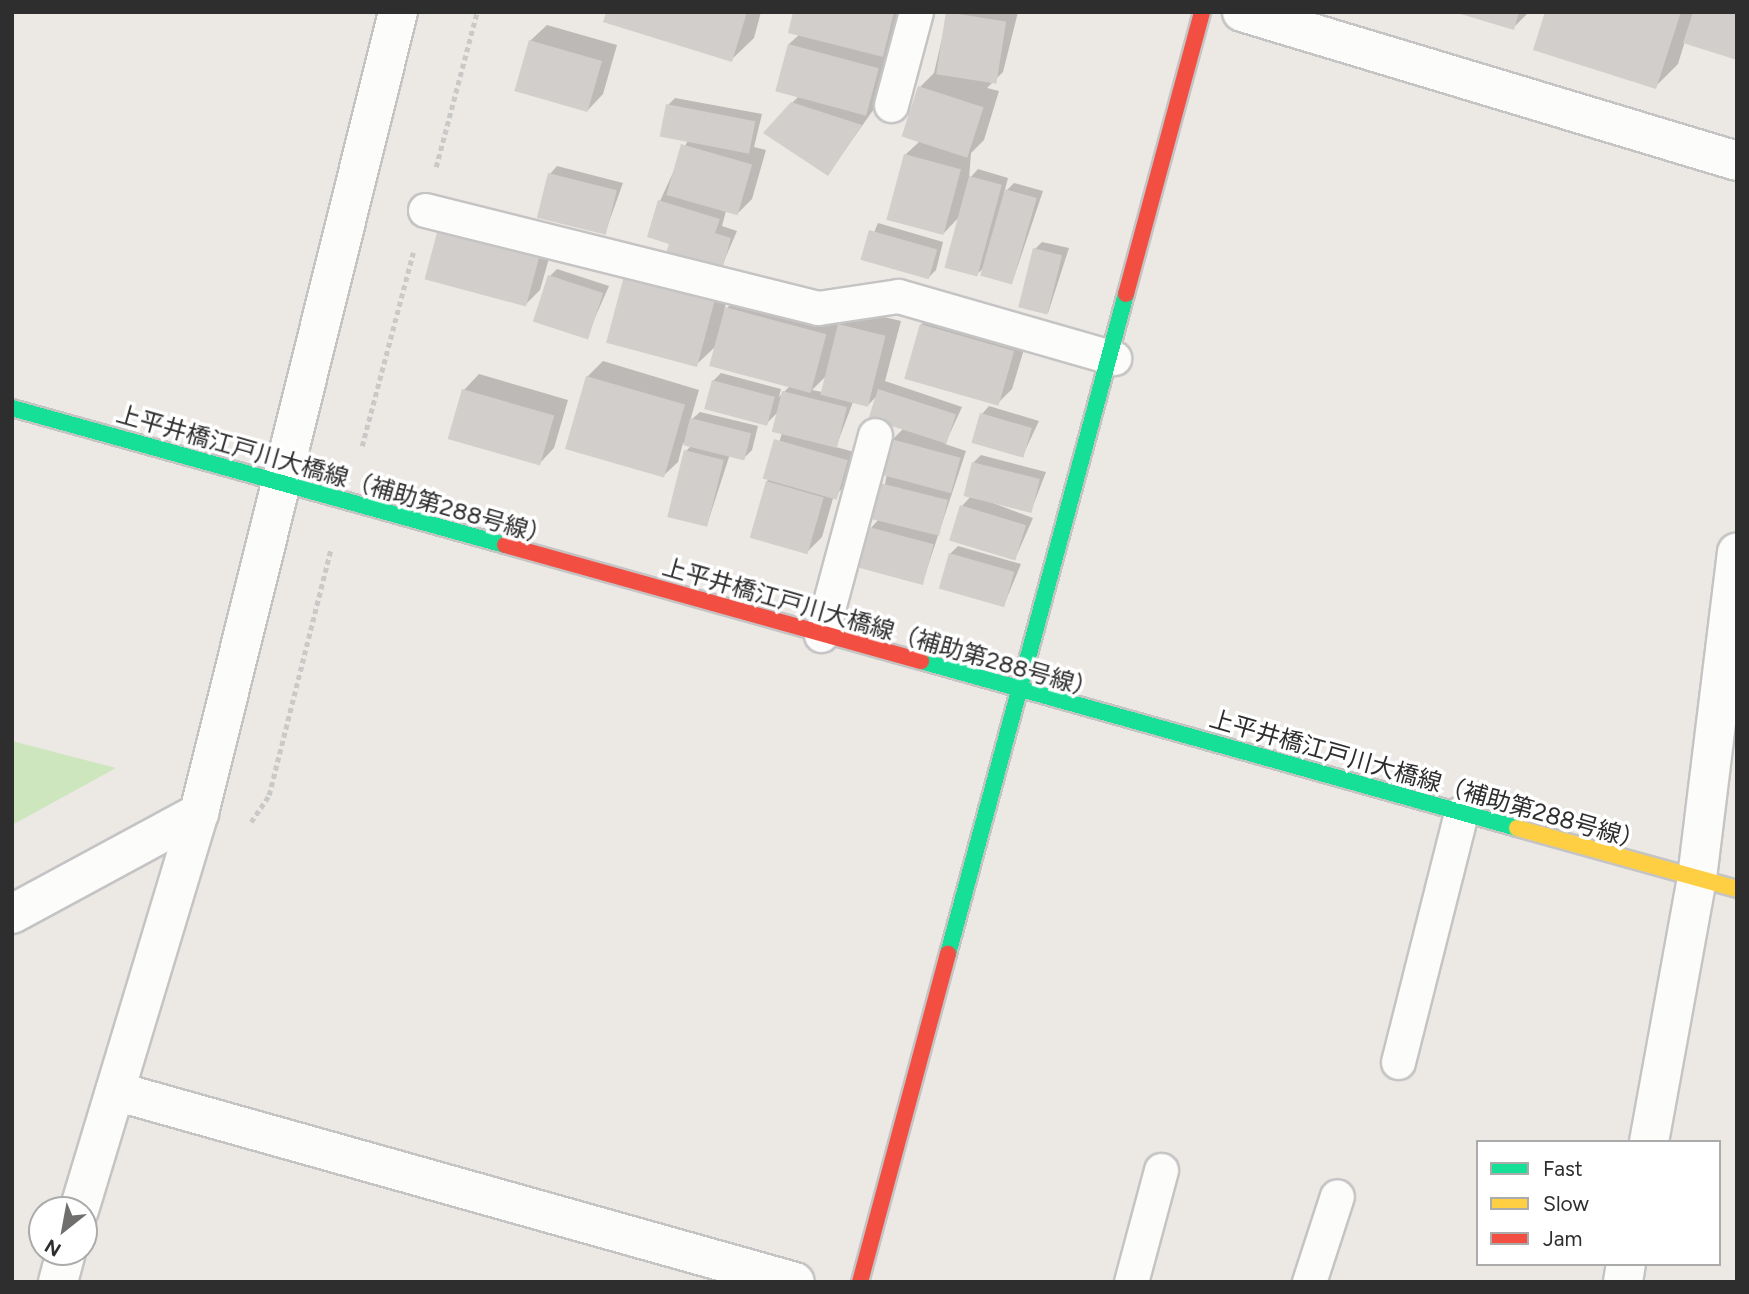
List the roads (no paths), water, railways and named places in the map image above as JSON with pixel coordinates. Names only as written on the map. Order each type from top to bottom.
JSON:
[{"type":"street","points":[[83,1196],[199,813],[398,12]]},
{"type":"street","points":[[860,1282],[1018,690],[1114,358],[1202,12]]},
{"type":"street","points":[[1242,12],[1737,161]]},
{"type":"street","name":"上平井橋江戸川大橋線（補助第288号線）","points":[[12,408],[1737,889]]},
{"type":"street","points":[[1648,1140],[1697,878],[1737,552]]},
{"type":"street","points":[[12,914],[199,813]]},
{"type":"street","points":[[114,1091],[795,1282]]},
{"type":"lane","points":[[891,105],[916,12]]},
{"type":"lane","points":[[425,210],[818,308],[898,296],[1114,358]]},
{"type":"lane","points":[[821,635],[875,435]]},
{"type":"lane","points":[[1398,1062],[1461,813]]},
{"type":"lane","points":[[1131,1282],[1161,1170]]},
{"type":"lane","points":[[1309,1282],[1337,1196]]}]
